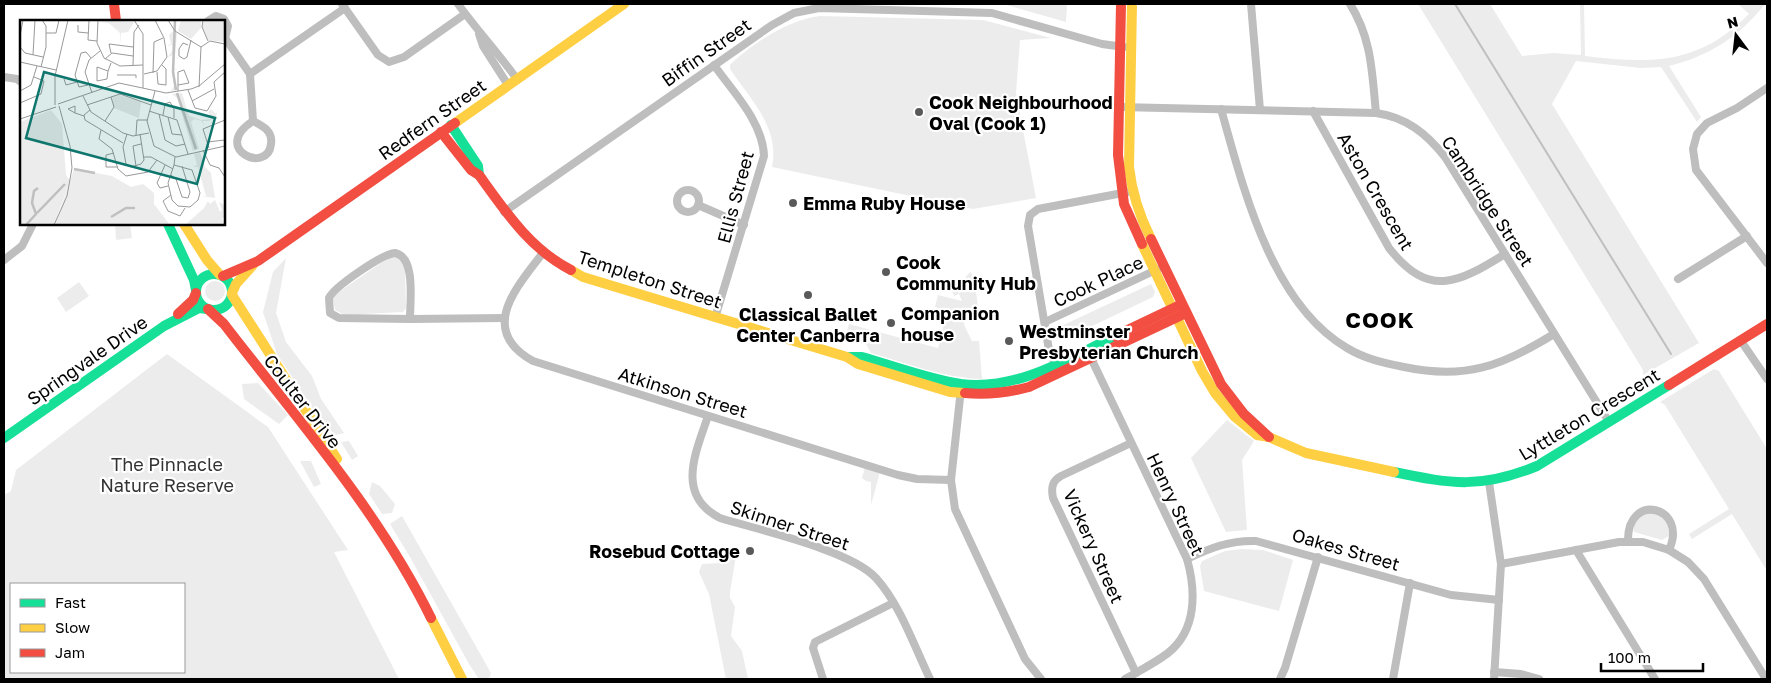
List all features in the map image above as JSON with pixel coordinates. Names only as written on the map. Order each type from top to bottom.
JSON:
[{"type":"street","points":[[114,4],[116,20]]},
{"type":"street","points":[[458,4],[479,34],[489,42],[517,79]]},
{"type":"street","name":"Redfern Street","points":[[232,294],[236,284],[258,261],[624,4]]},
{"type":"street","name":"Lyttleton Crescent","points":[[1121,4],[1120,46],[1124,107]]},
{"type":"street","name":"Lyttleton Crescent","points":[[1132,4],[1131,47],[1118,168],[1127,193],[1131,222],[1159,269],[1179,311],[1202,370],[1221,402],[1250,430],[1306,453],[1431,481],[1460,484],[1489,482],[1518,474],[1537,466],[1767,324]]},
{"type":"street","points":[[1250,4],[1260,110]]},
{"type":"street","points":[[1350,4],[1360,19],[1369,46],[1376,113]]},
{"type":"street","points":[[250,74],[343,6],[378,56],[389,62],[404,57],[465,14]]},
{"type":"street","name":"Biffin Street","points":[[504,212],[779,20],[811,9],[976,11],[1012,18],[1102,44],[1131,47]]},
{"type":"street","points":[[210,20],[216,16],[225,20]]},
{"type":"street","points":[[225,21],[228,26],[225,35]]},
{"type":"street","points":[[479,34],[483,46],[508,85]]},
{"type":"street","points":[[225,39],[250,74],[253,121]]},
{"type":"street","name":"Ellis Street","points":[[714,65],[756,125],[764,145],[762,166],[715,318]]},
{"type":"street","points":[[4,77],[20,81]]},
{"type":"street","points":[[1766,257],[1747,236],[1696,170],[1693,149],[1697,134],[1707,123],[1737,108],[1767,88]]},
{"type":"street","name":"Cambridge Street","points":[[1124,107],[1376,113],[1397,118],[1411,124],[1435,144],[1608,422]]},
{"type":"street","points":[[1221,109],[1250,209],[1283,280],[1294,298],[1315,323],[1346,348],[1382,363],[1424,372],[1468,372],[1509,360],[1554,334]]},
{"type":"street","name":"Aston Crescent","points":[[1313,111],[1389,248],[1403,265],[1427,279],[1453,281],[1471,275],[1505,254]]},
{"type":"street","points":[[253,121],[268,131],[272,142],[268,152],[253,159],[242,154],[239,150],[237,138],[243,128],[253,121]]},
{"type":"street","name":"Templeton Street","points":[[451,125],[478,166],[479,175]]},
{"type":"street","name":"Templeton Street","points":[[441,132],[471,170],[479,175],[522,235],[542,254],[583,277],[847,357],[862,357],[961,389],[1018,380],[1058,370],[1179,311]]},
{"type":"street","points":[[1058,370],[1049,350],[1028,226],[1030,215],[1038,209],[1127,193]]},
{"type":"street","points":[[698,205],[744,225]]},
{"type":"street","points":[[4,260],[22,246],[32,225]]},
{"type":"street","points":[[168,225],[194,280],[199,302],[208,309],[214,310],[226,306],[232,294],[230,283],[207,260],[185,225]]},
{"type":"street","points":[[1678,279],[1747,236]]},
{"type":"street","points":[[410,318],[409,266],[400,254],[391,253],[382,257],[335,290],[329,298],[330,313],[338,318],[410,318],[505,318]]},
{"type":"street","name":"Atkinson Street","points":[[542,254],[512,293],[507,302],[505,318],[508,335],[513,345],[524,356],[533,361],[898,475],[918,479],[951,480]]},
{"type":"street","name":"Redfern Street","points":[[221,276],[258,261]]},
{"type":"street","name":"Cook Place","points":[[1045,322],[1159,269]]},
{"type":"street","points":[[196,291],[202,279],[208,276],[221,276]]},
{"type":"street","name":"Springvale Drive","points":[[4,438],[164,326],[193,300],[196,291]]},
{"type":"street","name":"Coulter Drive","points":[[232,294],[361,495],[412,580],[462,679]]},
{"type":"street","name":"Springvale Drive","points":[[164,326],[194,310],[208,309]]},
{"type":"street","name":"Coulter Drive","points":[[208,309],[224,324],[371,514]]},
{"type":"street","points":[[1741,340],[1767,379]]},
{"type":"street","name":"Henry Street","points":[[1089,355],[1187,559],[1193,589],[1193,604],[1185,632],[1168,653],[1125,679]]},
{"type":"street","points":[[961,389],[951,480],[952,494],[960,522],[1025,659],[1041,679]]},
{"type":"street","name":"Skinner Street","points":[[708,416],[692,471],[697,495],[708,510],[720,518],[850,559],[874,577],[893,603],[930,679]]},
{"type":"street","name":"Vickery Street","points":[[1131,443],[1054,480],[1051,490],[1053,498],[1136,672]]},
{"type":"street","points":[[1489,482],[1501,564],[1494,676],[1520,674],[1538,679]]},
{"type":"street","points":[[1628,541],[1628,524],[1636,514],[1645,510],[1656,510],[1666,516],[1673,524],[1674,535],[1669,550]]},
{"type":"street","name":"Oakes Street","points":[[1187,559],[1215,546],[1248,540],[1273,544],[1464,598],[1499,600]]},
{"type":"street","points":[[1501,564],[1628,541],[1643,542],[1669,550],[1688,562],[1704,579],[1766,679]]},
{"type":"street","points":[[1576,550],[1655,679]]},
{"type":"street","points":[[1280,679],[1285,668],[1318,557]]},
{"type":"street","points":[[1393,679],[1410,583]]},
{"type":"street","points":[[823,679],[813,648],[815,642],[893,603]]},
{"type":"green space","points":[[1003,4],[1067,4],[1066,22]]},
{"type":"green space","points":[[1418,4],[1490,4],[1522,56],[1554,53],[1581,55],[1580,4],[1584,4],[1585,56],[1609,59],[1653,60],[1692,52],[1730,31],[1749,14],[1738,4],[1765,4],[1745,26],[1722,44],[1697,57],[1669,66],[1701,117],[1697,122],[1661,67],[1641,68],[1576,61],[1552,104],[1699,343],[1643,375],[1643,370]]},
{"type":"green space","points":[[820,16],[983,20],[1051,38],[1020,40],[1016,93],[1036,198],[973,209],[772,167],[772,140],[768,127],[755,103],[730,69],[730,65],[760,41],[784,27],[808,18]]},
{"type":"green space","points":[[115,225],[130,225],[132,238],[116,240]]},
{"type":"green space","points":[[391,256],[399,258],[405,268],[406,308],[403,312],[344,315],[335,310],[333,299],[336,294]]},
{"type":"green space","points":[[286,258],[276,313],[286,342],[312,376],[321,399],[344,433],[336,435],[321,421],[277,354],[263,312],[273,272]]},
{"type":"green space","points":[[970,272],[974,276],[978,306],[965,315],[964,325],[972,341],[979,341],[982,379],[954,376],[926,369],[871,353],[866,344],[844,341],[849,324],[938,348],[947,312],[957,317],[961,314],[935,307],[938,295],[962,301],[959,294],[964,279]]},
{"type":"green space","points":[[215,281],[222,284],[225,291],[222,298],[215,301],[208,298],[205,291],[208,284]]},
{"type":"green space","points":[[79,282],[89,296],[66,312],[57,298]]},
{"type":"green space","points":[[955,284],[959,294],[954,296],[950,286]]},
{"type":"green space","points":[[1151,284],[1155,292],[1153,297],[1065,339],[1059,337],[1057,328]]},
{"type":"green space","name":"The Pinnacle Nature Reserve","points":[[167,354],[268,427],[348,550],[334,552],[399,679],[4,679],[4,495],[11,491],[16,470]]},
{"type":"green space","points":[[1714,369],[1719,371],[1767,449],[1767,571],[1732,514],[1692,539],[1689,534],[1729,509],[1665,405],[1660,402]]},
{"type":"green space","points":[[258,383],[288,415],[279,424],[244,399],[242,384]]},
{"type":"green space","points":[[1227,420],[1254,441],[1242,460],[1247,530],[1226,532],[1191,458]]},
{"type":"green space","points":[[349,441],[358,456],[352,460],[341,442]]},
{"type":"green space","points":[[300,461],[311,461],[321,484],[314,487]]},
{"type":"green space","points":[[865,467],[880,472],[871,505],[871,482],[862,478]]},
{"type":"green space","points":[[372,482],[380,486],[395,504],[392,513],[382,514],[369,494]]},
{"type":"green space","points":[[1644,513],[1659,514],[1668,522],[1669,536],[1662,540],[1634,532],[1634,522]]},
{"type":"green space","points":[[402,516],[491,673],[489,679],[479,679],[469,664],[390,524]]},
{"type":"green space","points":[[1241,549],[1263,550],[1293,560],[1279,611],[1204,591],[1200,566],[1202,561],[1225,551]]},
{"type":"green space","points":[[725,555],[736,556],[730,592],[730,598],[735,607],[731,636],[742,651],[748,679],[726,679],[709,594],[699,572],[702,564],[720,563]]},
{"type":"waterway","points":[[1455,4],[1671,354]]},
{"type":"traffic: fast","points":[[451,125],[478,166],[479,175]]},
{"type":"traffic: fast","points":[[168,225],[194,280],[196,290]]},
{"type":"traffic: fast","points":[[214,274],[227,279],[232,292],[227,305],[214,310],[201,305],[196,292],[201,279],[214,274]]},
{"type":"traffic: fast","points":[[4,438],[164,326],[199,308],[207,309]]},
{"type":"traffic: fast","points":[[848,357],[862,357],[949,382],[981,385],[1002,383],[1022,378],[1060,363],[1115,336]]},
{"type":"traffic: fast","points":[[1394,472],[1433,479],[1466,482],[1482,481],[1517,473],[1537,466],[1669,385]]},
{"type":"traffic: slow","points":[[455,123],[624,4]]},
{"type":"traffic: slow","points":[[1132,4],[1129,167],[1137,204],[1151,239]]},
{"type":"traffic: slow","points":[[185,225],[207,260],[220,275]]},
{"type":"traffic: slow","points":[[1142,244],[1202,371],[1215,393],[1235,417],[1257,435],[1269,437],[1306,453],[1394,472]]},
{"type":"traffic: slow","points":[[232,293],[236,284],[253,265]]},
{"type":"traffic: slow","points":[[571,270],[583,277],[847,357],[858,364],[950,392],[965,393]]},
{"type":"traffic: slow","points":[[232,295],[337,459]]},
{"type":"traffic: slow","points":[[431,618],[462,679]]},
{"type":"traffic: jam","points":[[114,4],[116,20]]},
{"type":"traffic: jam","points":[[1121,4],[1118,155],[1124,204],[1142,244]]},
{"type":"traffic: jam","points":[[223,276],[258,261],[455,123]]},
{"type":"traffic: jam","points":[[441,132],[471,170],[479,175],[519,228],[543,251],[571,270]]},
{"type":"traffic: jam","points":[[1151,239],[1221,384],[1244,414],[1269,437]]},
{"type":"traffic: jam","points":[[178,314],[193,300],[196,293]]},
{"type":"traffic: jam","points":[[1115,336],[1178,306]]},
{"type":"traffic: jam","points":[[208,309],[224,324],[335,466],[387,540],[431,618]]},
{"type":"traffic: jam","points":[[965,393],[997,393],[1029,387],[1186,313]]},
{"type":"traffic: jam","points":[[1669,385],[1767,324]]},
{"type":"place","name":"Cook Neighbourhood Oval (Cook 1)","points":[[919,112]]},
{"type":"place","name":"Emma Ruby House","points":[[793,203]]},
{"type":"place","name":"Cook Community Hub","points":[[886,272]]},
{"type":"place","name":"Classical Ballet Center Canberra","points":[[808,295]]},
{"type":"place","name":"Companion house","points":[[891,323]]},
{"type":"place","name":"Westminster Presbyterian Church","points":[[1009,341]]},
{"type":"place","name":"Rosebud Cottage","points":[[750,551]]},
{"type":"district","name":"COOK","points":[[1380,319]]}]
